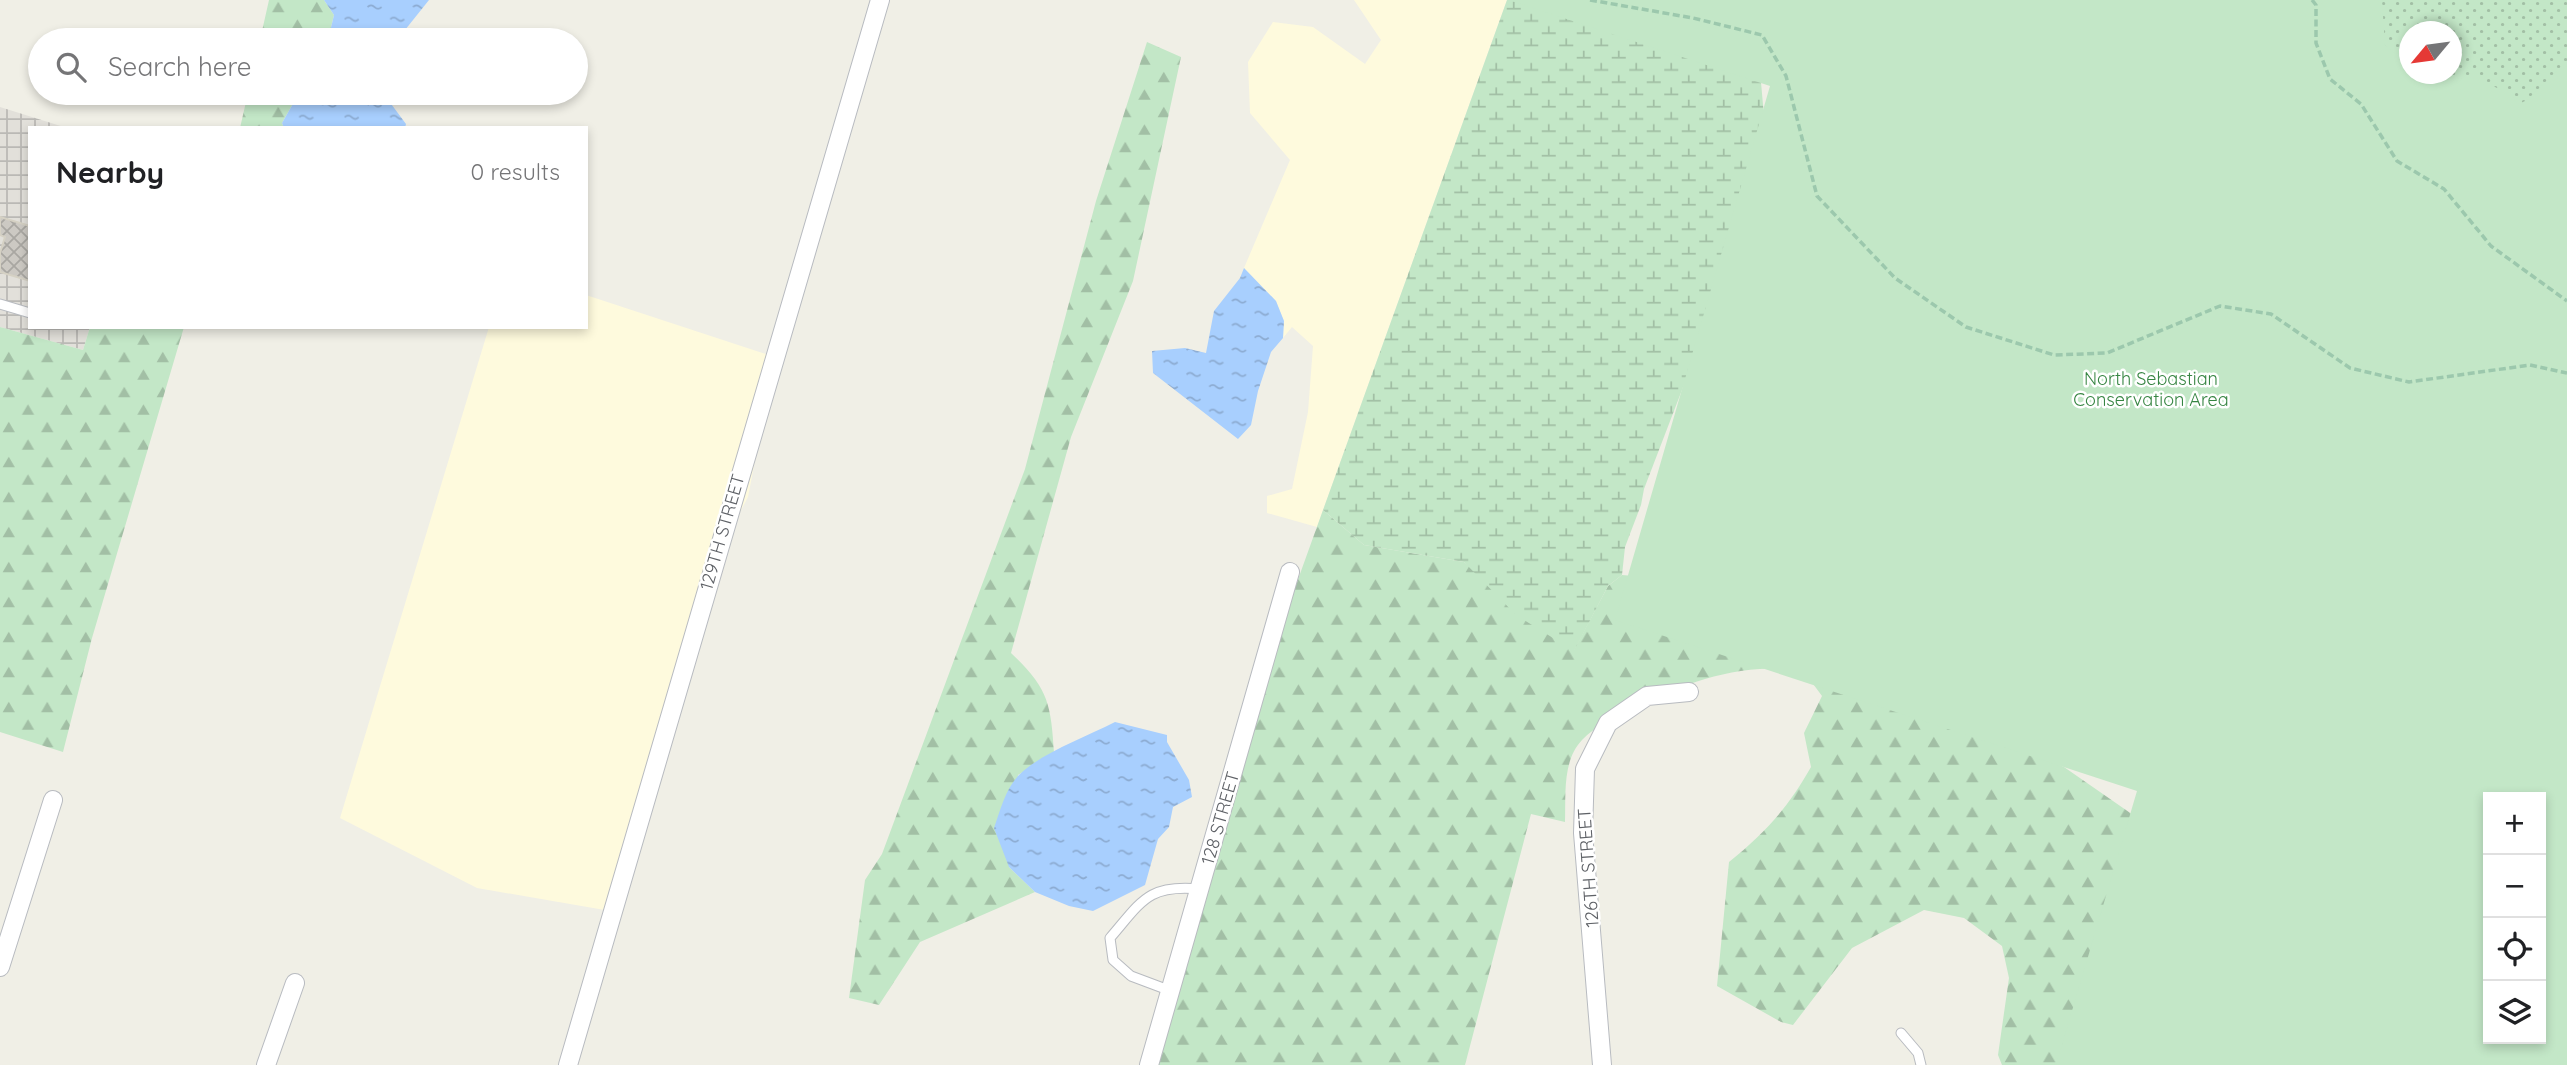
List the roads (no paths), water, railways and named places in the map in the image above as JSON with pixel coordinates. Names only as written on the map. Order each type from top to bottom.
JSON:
[{"type":"street","name":"129TH STREET","points":[[568,1065],[880,0]]},
{"type":"street","name":"128 STREET","points":[[1149,1065],[1290,572]]},
{"type":"street","name":"126TH STREET","points":[[1602,1065],[1583,833],[1585,769],[1608,723],[1647,696],[1689,692]]},
{"type":"street","points":[[0,967],[53,800]]},
{"type":"street","points":[[266,1065],[295,983]]},
{"type":"lane","points":[[0,304],[28,312]]},
{"type":"lane","points":[[1171,991],[1131,976],[1113,960],[1110,937],[1148,895],[1173,887],[1200,889]]},
{"type":"lane","points":[[1901,1032],[1918,1053],[1922,1065]]},
{"type":"water","points":[[324,0],[429,0],[407,28],[331,28],[334,15]]},
{"type":"water","points":[[292,105],[392,105],[406,124],[283,126],[282,123]]},
{"type":"water","points":[[1244,268],[1276,301],[1284,321],[1283,338],[1271,352],[1258,391],[1251,425],[1238,439],[1153,373],[1152,351],[1185,348],[1206,353],[1214,311],[1240,278]]},
{"type":"water","points":[[1115,722],[1167,735],[1167,742],[1189,780],[1192,797],[1173,807],[1169,827],[1158,839],[1145,885],[1093,911],[1069,906],[1035,892],[1009,867],[994,828],[1007,792],[1020,774],[1053,752]]},
{"type":"park label","name":"North Sebastian Conservation Area","points":[[2151,388]]}]
